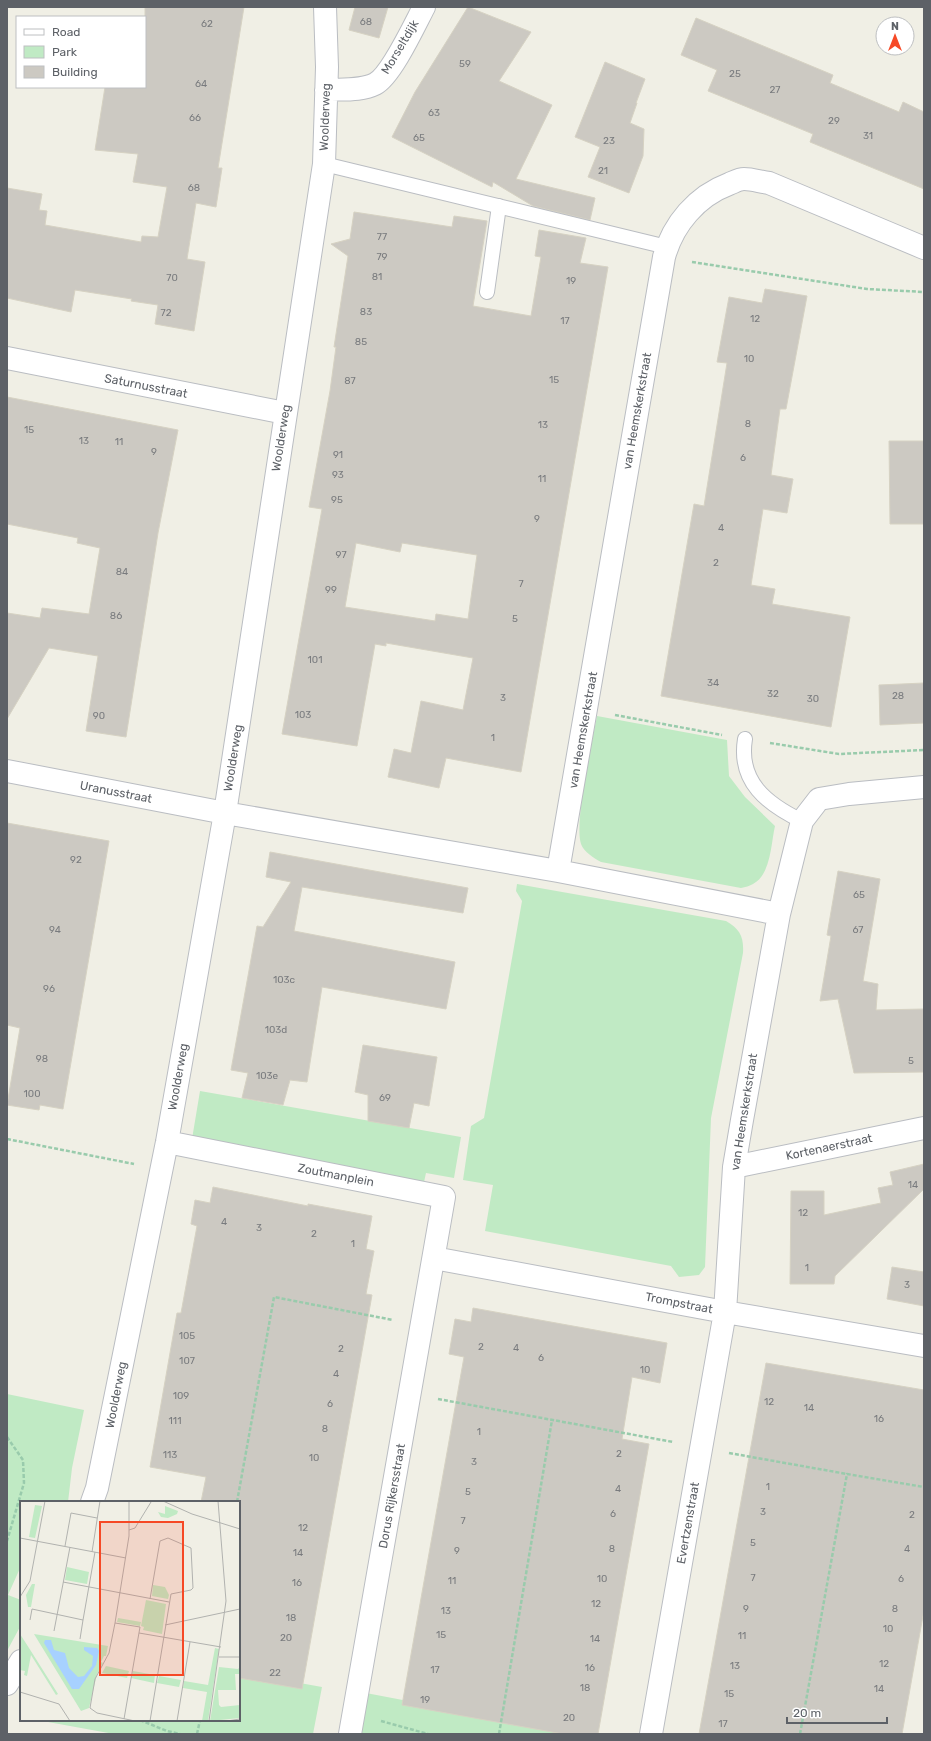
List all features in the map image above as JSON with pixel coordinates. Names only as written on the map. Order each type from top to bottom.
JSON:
[{"type":"street","name":"Woolderweg","points":[[92,1501],[97,1488],[162,1169],[225,813],[324,164],[326,90],[325,7]]},
{"type":"street","name":"Morseltdijk","points":[[326,90],[358,89],[376,84],[389,71],[424,7]]},
{"type":"street","name":"van Heemskerkstraat","points":[[558,871],[665,252],[681,221],[697,202],[718,188],[744,179],[769,183],[924,248]]},
{"type":"street","name":"Saturnusstraat","points":[[7,358],[285,413]]},
{"type":"street","name":"Uranusstraat","points":[[7,770],[225,813]]},
{"type":"street","name":"van Heemskerkstraat","points":[[725,1312],[734,1167],[779,914],[802,821],[819,799],[849,794],[924,787]]},
{"type":"street","points":[[225,813],[558,871],[779,914]]},
{"type":"street","name":"Kortenaerstraat","points":[[734,1167],[924,1128]]},
{"type":"street","name":"Zoutmanplein","points":[[167,1142],[444,1197],[434,1258]]},
{"type":"street","name":"Trompstraat","points":[[434,1258],[725,1312],[924,1346]]},
{"type":"street","name":"Dorus Rijkersstraat","points":[[352,1725],[434,1258]]},
{"type":"street","name":"Evertzenstraat","points":[[651,1734],[725,1312]]},
{"type":"street","points":[[7,1684],[20,1663]]},
{"type":"lane","points":[[324,164],[499,206],[665,252]]},
{"type":"lane","points":[[487,292],[499,206]]},
{"type":"lane","points":[[745,739],[743,752],[752,783],[760,794],[779,810],[802,821]]},
{"type":"path","points":[[665,252],[868,289],[924,292]]},
{"type":"path","points":[[7,1139],[162,1169]]},
{"type":"path","points":[[237,1501],[274,1297],[422,1326]]},
{"type":"path","points":[[410,1394],[701,1448],[924,1487]]},
{"type":"path","points":[[499,1734],[552,1420]]},
{"type":"path","points":[[7,1437],[23,1460],[24,1483],[7,1541]]},
{"type":"path","points":[[800,1734],[847,1474]]},
{"type":"path","points":[[143,1721],[180,1734]]},
{"type":"path","points":[[197,1734],[200,1721]]},
{"type":"path","points":[[352,1725],[386,1722],[428,1734]]},
{"type":"green space","points":[[597,716],[727,740],[729,776],[745,797],[775,826],[767,866],[759,880],[752,885],[741,888],[601,862],[592,857],[582,847],[579,834],[584,782]]},
{"type":"green space","points":[[517,884],[726,921],[738,930],[742,938],[743,953],[711,1118],[705,1267],[699,1275],[679,1277],[671,1266],[485,1231],[493,1185],[463,1180],[471,1126],[484,1118],[522,901],[516,891]]},
{"type":"green space","points":[[200,1091],[461,1137],[454,1178],[426,1173],[424,1182],[192,1139]]},
{"type":"green space","points":[[7,1394],[84,1410],[72,1468],[68,1501],[20,1501],[20,1568],[8,1595],[20,1600],[20,1627],[7,1651]]},
{"type":"green space","points":[[240,1672],[322,1687],[313,1734],[114,1734],[42,1721],[240,1721]]},
{"type":"green space","points":[[366,1693],[580,1734],[358,1734]]},
{"type":"building","points":[[145,7],[244,7],[218,168],[222,168],[216,207],[196,203],[187,259],[205,262],[194,331],[155,324],[158,305],[131,301],[132,299],[75,290],[71,312],[7,298],[7,188],[42,194],[39,210],[47,211],[45,225],[141,242],[142,236],[158,237],[167,187],[133,182],[138,154],[95,150],[105,88],[146,88]]},
{"type":"building","points":[[355,7],[388,7],[379,38],[349,30]]},
{"type":"building","points":[[468,7],[531,32],[499,81],[552,105],[516,179],[595,198],[590,220],[533,206],[493,182],[492,187],[392,137],[415,92]]},
{"type":"building","points":[[696,18],[833,75],[830,83],[899,112],[903,102],[924,112],[924,189],[810,142],[813,134],[708,91],[717,70],[681,55]]},
{"type":"building","points":[[605,62],[645,79],[630,123],[644,129],[643,156],[629,193],[588,177],[600,147],[575,137]]},
{"type":"building","points":[[354,212],[452,227],[454,216],[487,221],[473,306],[531,316],[541,257],[535,256],[539,230],[586,238],[580,263],[608,267],[521,772],[446,758],[439,788],[388,777],[394,749],[411,753],[421,701],[463,710],[473,658],[386,643],[386,646],[375,644],[357,746],[282,734],[322,509],[309,507],[330,391],[336,347],[334,347],[348,256],[331,244],[350,239]],"holes":[[[356,543],[400,552],[402,543],[477,555],[468,619],[436,614],[435,621],[345,607]]]},
{"type":"building","points":[[765,289],[807,296],[786,409],[780,409],[771,475],[793,479],[787,513],[763,509],[751,585],[775,589],[772,604],[850,617],[831,727],[661,696],[694,504],[704,506],[727,363],[717,362],[729,297],[762,303]]},
{"type":"building","points":[[7,397],[178,430],[158,533],[126,737],[86,731],[98,656],[49,648],[7,719],[7,613],[40,618],[42,608],[89,614],[100,548],[77,543],[78,538],[7,524]]},
{"type":"building","points":[[889,441],[924,441],[924,524],[890,524]]},
{"type":"building","points":[[924,683],[924,723],[880,725],[879,685]]},
{"type":"building","points":[[7,823],[109,841],[63,1109],[40,1105],[39,1110],[7,1105],[20,1028],[7,1025]]},
{"type":"building","points":[[270,852],[468,888],[463,913],[302,887],[294,931],[455,962],[446,1009],[322,987],[307,1082],[290,1080],[283,1105],[242,1098],[248,1073],[231,1070],[257,926],[263,927],[291,882],[266,877]]},
{"type":"building","points":[[838,871],[880,879],[863,981],[878,984],[876,1010],[924,1009],[924,1072],[854,1073],[838,999],[820,1001],[831,936],[827,935]]},
{"type":"building","points":[[363,1045],[437,1057],[429,1106],[414,1103],[409,1128],[368,1121],[368,1095],[355,1092]]},
{"type":"building","points":[[924,1164],[924,1189],[835,1276],[834,1284],[790,1284],[791,1191],[824,1191],[824,1215],[881,1203],[878,1188],[893,1185],[890,1172]]},
{"type":"building","points":[[213,1187],[308,1206],[308,1204],[372,1216],[366,1249],[374,1251],[366,1294],[372,1295],[302,1689],[240,1678],[240,1501],[201,1501],[206,1477],[150,1467],[177,1313],[181,1313],[197,1226],[191,1224],[195,1200],[210,1203]]},
{"type":"building","points":[[892,1267],[924,1272],[924,1306],[887,1299]]},
{"type":"building","points":[[473,1308],[667,1343],[660,1383],[632,1377],[622,1439],[649,1444],[598,1734],[563,1734],[402,1705],[464,1357],[449,1354],[455,1319],[471,1322]]},
{"type":"building","points":[[766,1363],[924,1390],[924,1610],[902,1734],[699,1734]]}]
